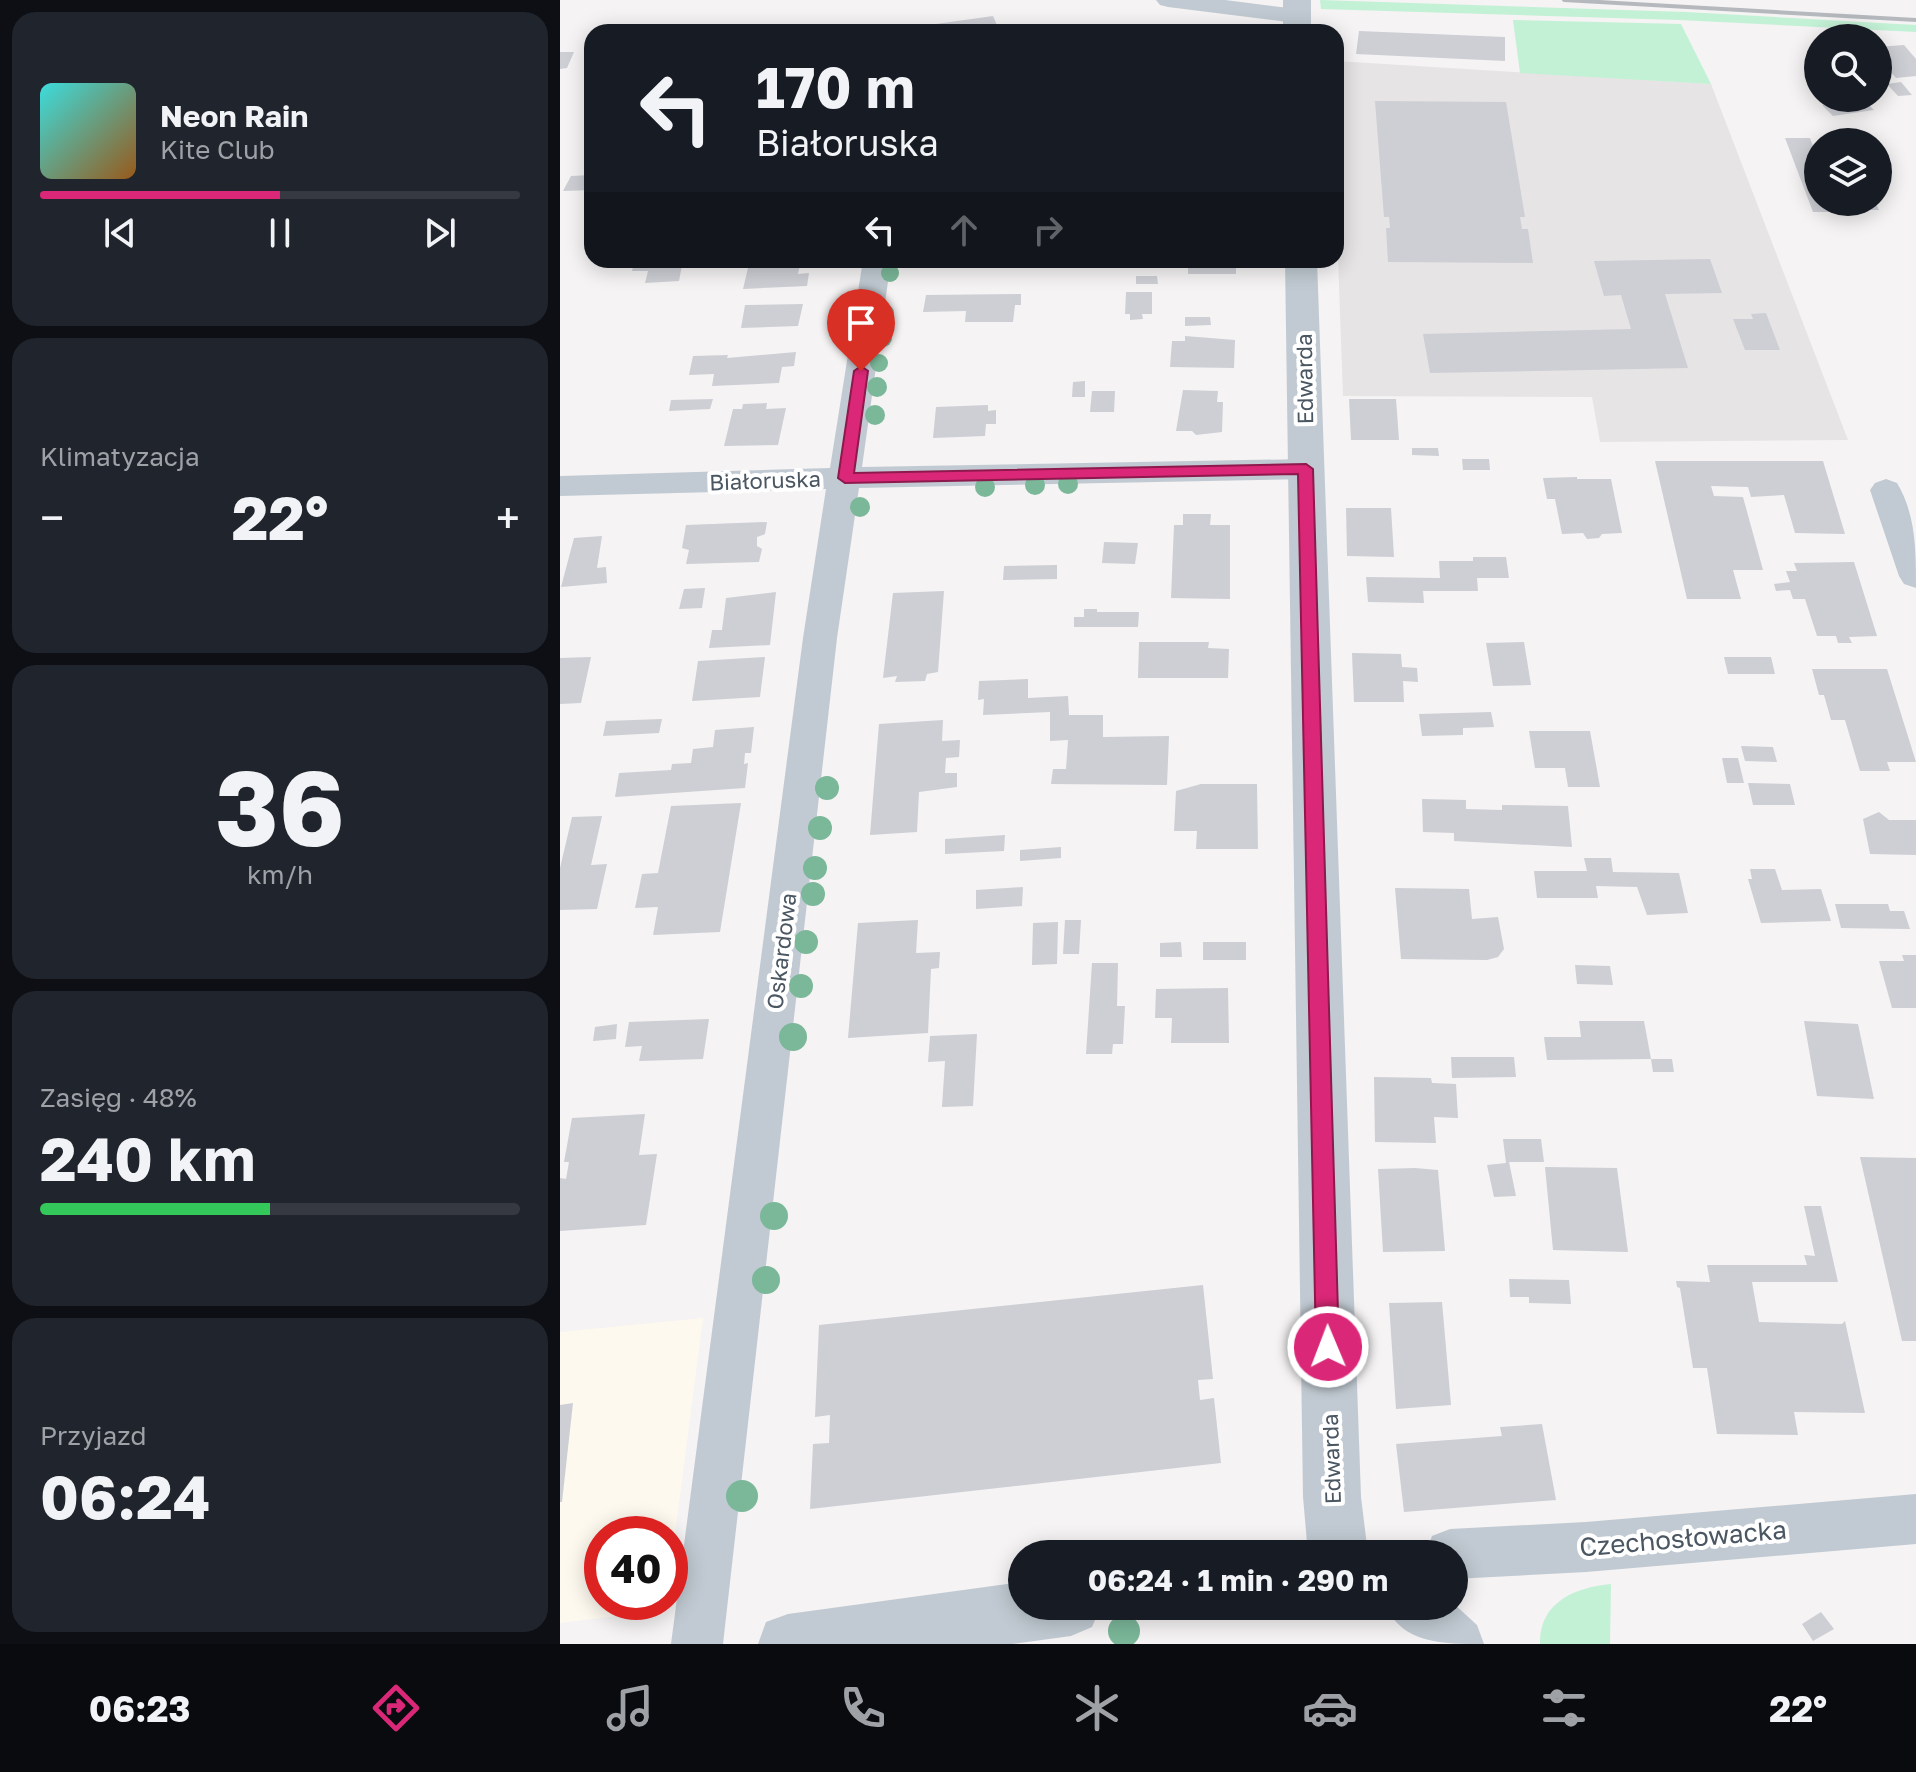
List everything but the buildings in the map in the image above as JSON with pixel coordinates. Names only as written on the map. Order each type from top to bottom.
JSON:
[{"type":"street","points":[[1168,0],[1297,16]]},
{"type":"street","name":"Oskardowa","points":[[697,1644],[818,653],[876,268]]},
{"type":"street","name":"Edwarda","points":[[1301,268],[1332,1497],[1337,1540]]},
{"type":"street","name":"Białoruska","points":[[560,486],[1306,469]]},
{"type":"street","points":[[1886,490],[1916,576]]},
{"type":"street","name":"Czechosłowacka","points":[[1468,1553],[1586,1547],[1916,1519]]},
{"type":"street","points":[[788,1644],[1008,1614]]},
{"type":"street","points":[[1432,1620],[1458,1644]]},
{"type":"shaded area","points":[[1344,61],[1711,84],[1848,440],[1600,442],[1592,397],[1343,396],[1338,268],[1344,268]]},
{"type":"shaded area","points":[[703,1318],[677,1516],[584,1516],[584,1620],[560,1623],[560,1332]]},
{"type":"green space","points":[[1320,0],[1686,12],[1916,25],[1916,32],[1892,31],[1892,24],[1804,26],[1321,9]]},
{"type":"green space","points":[[1513,20],[1681,24],[1711,84],[1520,73]]},
{"type":"green space","points":[[1611,1584],[1610,1644],[1540,1644],[1546,1617],[1562,1599],[1585,1589]]},
{"type":"railway","points":[[1564,0],[1916,20]]},
{"type":"route","points":[[861,371],[845,478],[1306,469],[1328,1347]]}]
